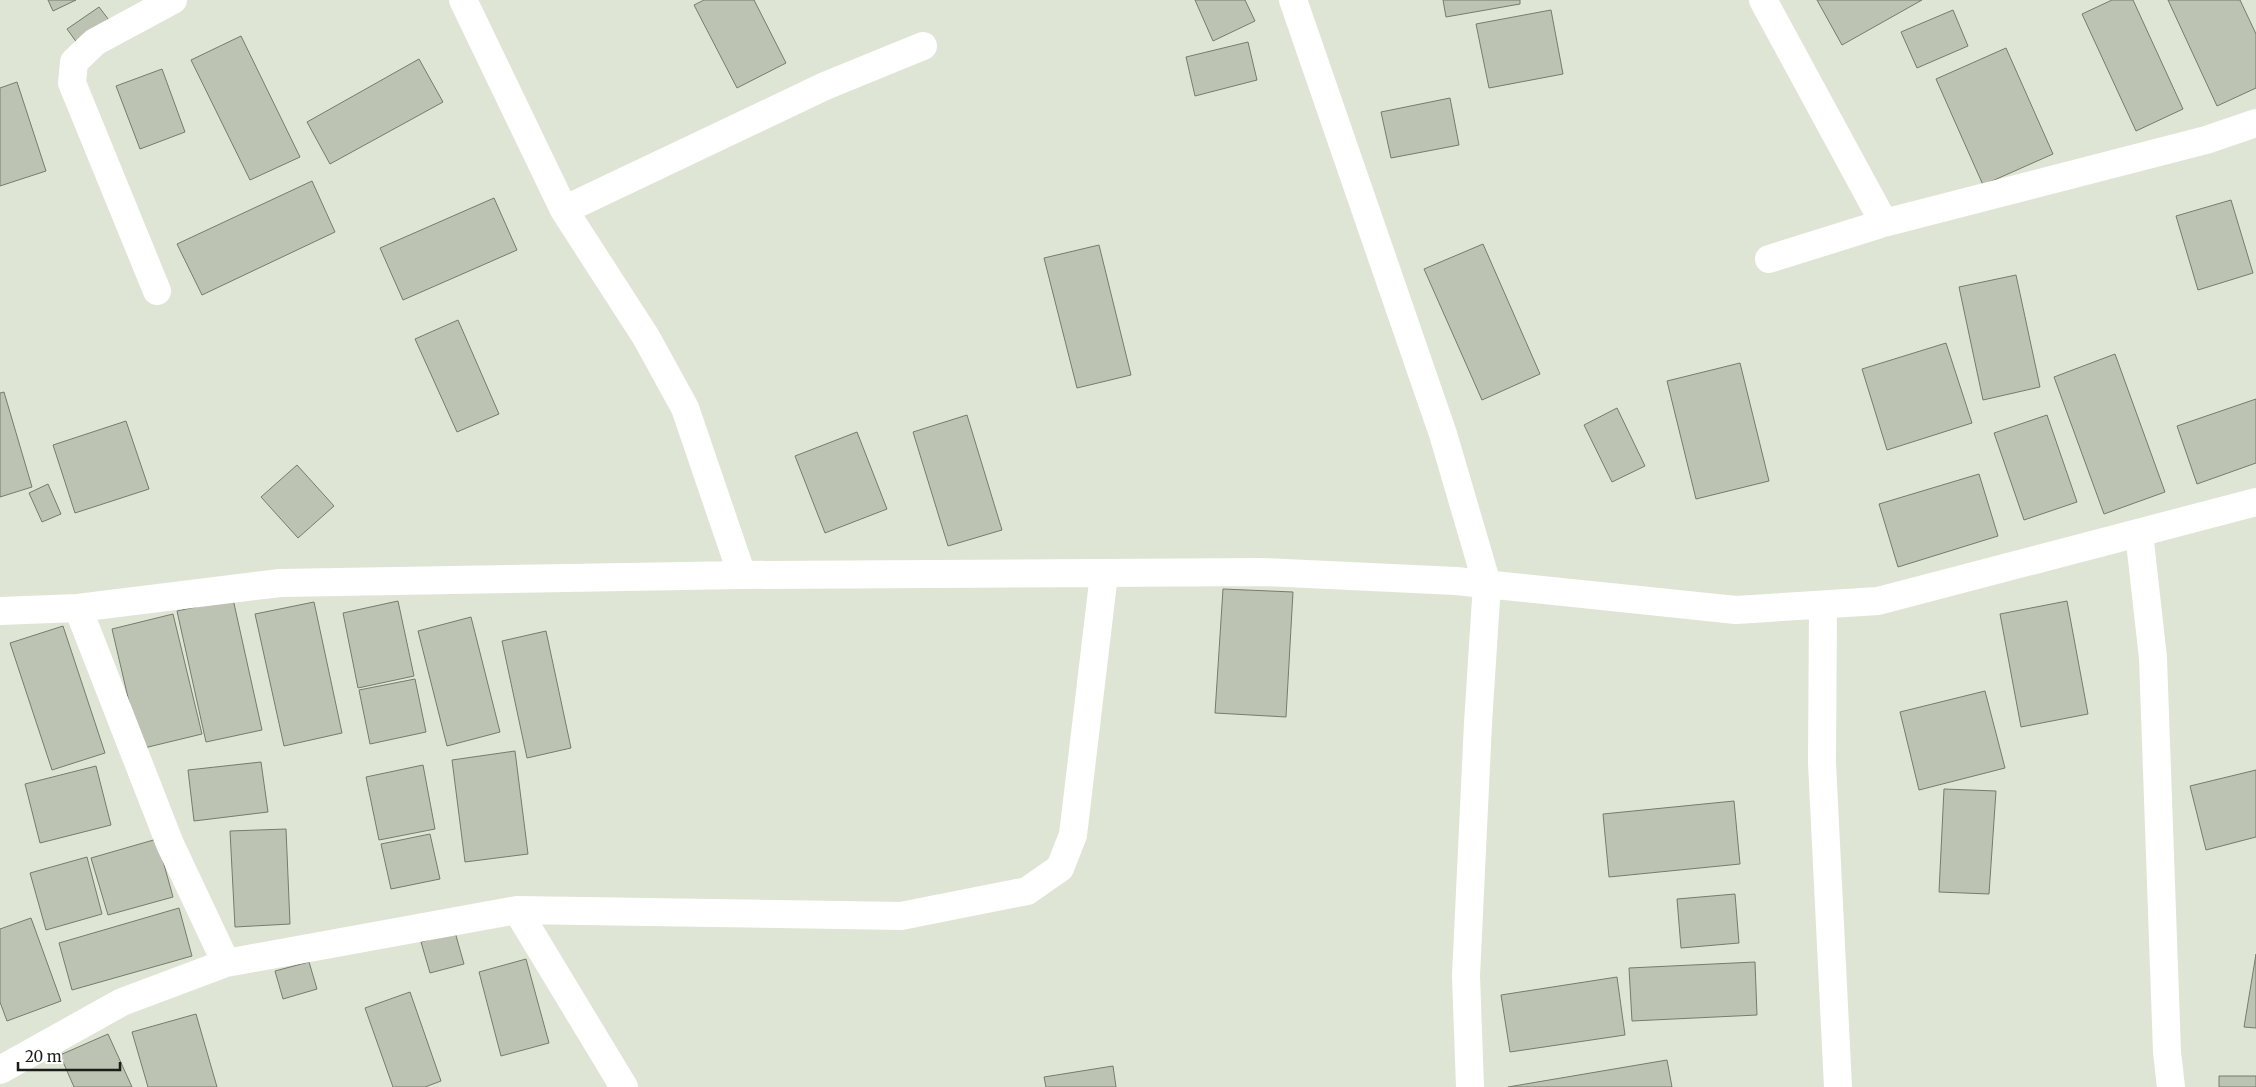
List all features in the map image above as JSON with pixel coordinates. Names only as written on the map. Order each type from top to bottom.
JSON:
[{"type":"street","points":[[157,291],[72,83],[74,62],[95,42],[173,0]]},
{"type":"street","points":[[463,0],[564,210],[646,337],[685,408],[742,575]]},
{"type":"street","points":[[1293,0],[1443,434],[1487,584],[1478,723],[1466,976],[1470,1087]]},
{"type":"street","points":[[1763,0],[1884,223]]},
{"type":"street","points":[[564,210],[825,86],[923,46]]},
{"type":"street","points":[[1769,259],[1884,223],[2206,140],[2256,123]]},
{"type":"street","points":[[0,611],[78,608],[280,582],[742,575],[1263,572],[1456,581],[1736,610],[1823,606],[1878,601],[2256,502]]},
{"type":"street","points":[[2140,533],[2153,658],[2167,1052],[2171,1087]]},
{"type":"street","points":[[0,1070],[122,1002],[226,963],[517,910],[901,916],[1027,891],[1060,868],[1073,835],[1104,574]]},
{"type":"street","points":[[1823,606],[1822,762],[1838,1087]]},
{"type":"street","points":[[78,608],[170,844],[226,963]]},
{"type":"street","points":[[517,910],[624,1087]]},
{"type":"building","points":[[48,0],[76,0],[53,11]]},
{"type":"building","points":[[704,0],[754,0],[786,63],[737,88],[694,5]]},
{"type":"building","points":[[1195,0],[1245,0],[1255,21],[1213,41]]},
{"type":"building","points":[[1443,0],[1520,0],[1520,4],[1446,17]]},
{"type":"building","points":[[1817,0],[1922,0],[1842,45]]},
{"type":"building","points":[[2112,0],[2133,0],[2183,109],[2136,131],[2082,14]]},
{"type":"building","points":[[2168,0],[2240,0],[2256,34],[2256,88],[2217,106]]},
{"type":"building","points":[[99,7],[112,24],[80,47],[67,29]]},
{"type":"building","points":[[1551,10],[1563,74],[1489,88],[1476,24]]},
{"type":"building","points":[[1953,10],[1968,46],[1917,68],[1901,32]]},
{"type":"building","points":[[241,36],[300,157],[250,180],[191,60]]},
{"type":"building","points":[[1248,42],[1257,80],[1195,96],[1186,57]]},
{"type":"building","points":[[2006,48],[2053,154],[1983,185],[1936,79]]},
{"type":"building","points":[[419,59],[443,102],[330,164],[307,122]]},
{"type":"building","points":[[162,69],[185,132],[140,149],[116,86]]},
{"type":"building","points":[[17,82],[46,171],[0,186],[0,88]]},
{"type":"building","points":[[1450,98],[1459,145],[1391,158],[1381,112]]},
{"type":"building","points":[[312,181],[335,232],[202,295],[177,244]]},
{"type":"building","points":[[494,198],[517,250],[403,300],[380,248]]},
{"type":"building","points":[[2231,200],[2253,273],[2198,290],[2176,216]]},
{"type":"building","points":[[1483,244],[1540,374],[1482,400],[1424,269]]},
{"type":"building","points":[[1099,245],[1131,375],[1077,388],[1044,258]]},
{"type":"building","points":[[2016,275],[2040,387],[1983,400],[1959,287]]},
{"type":"building","points":[[458,320],[499,414],[457,432],[415,339]]},
{"type":"building","points":[[1946,343],[1972,423],[1887,450],[1862,369]]},
{"type":"building","points":[[2115,354],[2165,492],[2104,514],[2054,377]]},
{"type":"building","points":[[1740,363],[1769,481],[1696,499],[1667,381]]},
{"type":"building","points":[[4,392],[32,487],[0,497],[0,393]]},
{"type":"building","points":[[2256,399],[2256,463],[2197,484],[2177,426]]},
{"type":"building","points":[[1617,408],[1645,466],[1612,482],[1584,425]]},
{"type":"building","points":[[967,415],[1002,530],[948,546],[913,432]]},
{"type":"building","points":[[2047,415],[2077,502],[2024,520],[1994,433]]},
{"type":"building","points":[[126,421],[149,489],[75,513],[53,445]]},
{"type":"building","points":[[857,432],[887,509],[825,533],[795,456]]},
{"type":"building","points":[[297,465],[334,506],[298,538],[261,497]]},
{"type":"building","points":[[1979,474],[1998,536],[1898,567],[1879,504]]},
{"type":"building","points":[[48,484],[61,514],[42,522],[29,493]]},
{"type":"building","points":[[1223,589],[1293,592],[1286,717],[1215,713]]},
{"type":"building","points":[[233,599],[262,730],[206,742],[177,611]]},
{"type":"building","points":[[398,601],[414,676],[358,688],[343,613]]},
{"type":"building","points":[[2067,601],[2088,714],[2021,727],[2000,614]]},
{"type":"building","points":[[314,602],[342,733],[284,746],[255,614]]},
{"type":"building","points":[[173,614],[202,734],[140,749],[112,629]]},
{"type":"building","points":[[471,617],[500,732],[447,746],[418,631]]},
{"type":"building","points":[[63,626],[105,753],[52,770],[10,643]]},
{"type":"building","points":[[546,631],[571,748],[527,758],[502,641]]},
{"type":"building","points":[[415,679],[426,732],[370,744],[359,690]]},
{"type":"building","points":[[1985,691],[2005,768],[1919,790],[1900,712]]},
{"type":"building","points":[[515,751],[528,854],[465,862],[452,760]]},
{"type":"building","points":[[261,762],[268,812],[194,821],[188,770]]},
{"type":"building","points":[[423,765],[435,829],[379,840],[366,777]]},
{"type":"building","points":[[96,766],[111,825],[40,843],[25,784]]},
{"type":"building","points":[[2256,770],[2256,837],[2206,850],[2190,786]]},
{"type":"building","points":[[1944,789],[1996,791],[1989,894],[1939,892]]},
{"type":"building","points":[[1734,801],[1740,864],[1609,877],[1603,814]]},
{"type":"building","points":[[286,829],[290,924],[235,927],[230,831]]},
{"type":"building","points":[[430,834],[440,879],[391,889],[381,844]]},
{"type":"building","points":[[157,839],[173,897],[108,915],[91,858]]},
{"type":"building","points":[[87,857],[102,914],[46,930],[30,873]]},
{"type":"building","points":[[1735,894],[1739,943],[1681,948],[1677,899]]},
{"type":"building","points":[[179,908],[192,956],[72,990],[59,943]]},
{"type":"building","points":[[31,918],[61,1001],[7,1021],[0,1002],[0,929]]},
{"type":"building","points":[[455,932],[464,964],[430,973],[421,942]]},
{"type":"building","points":[[2256,954],[2256,1028],[2244,1027]]},
{"type":"building","points":[[526,959],[549,1043],[501,1056],[479,972]]},
{"type":"building","points":[[309,962],[317,989],[283,999],[275,971]]},
{"type":"building","points":[[1755,962],[1757,1015],[1632,1021],[1629,968]]},
{"type":"building","points":[[1617,977],[1625,1035],[1510,1052],[1501,995]]},
{"type":"building","points":[[410,992],[441,1081],[425,1087],[393,1087],[365,1008]]},
{"type":"building","points":[[196,1014],[217,1087],[148,1087],[132,1032]]},
{"type":"building","points":[[108,1034],[132,1087],[74,1087],[60,1055]]},
{"type":"building","points":[[1667,1060],[1672,1087],[1508,1087]]},
{"type":"building","points":[[1113,1066],[1116,1087],[1046,1087],[1044,1077]]},
{"type":"building","points":[[2219,1076],[2256,1076],[2256,1087],[2219,1087]]}]
